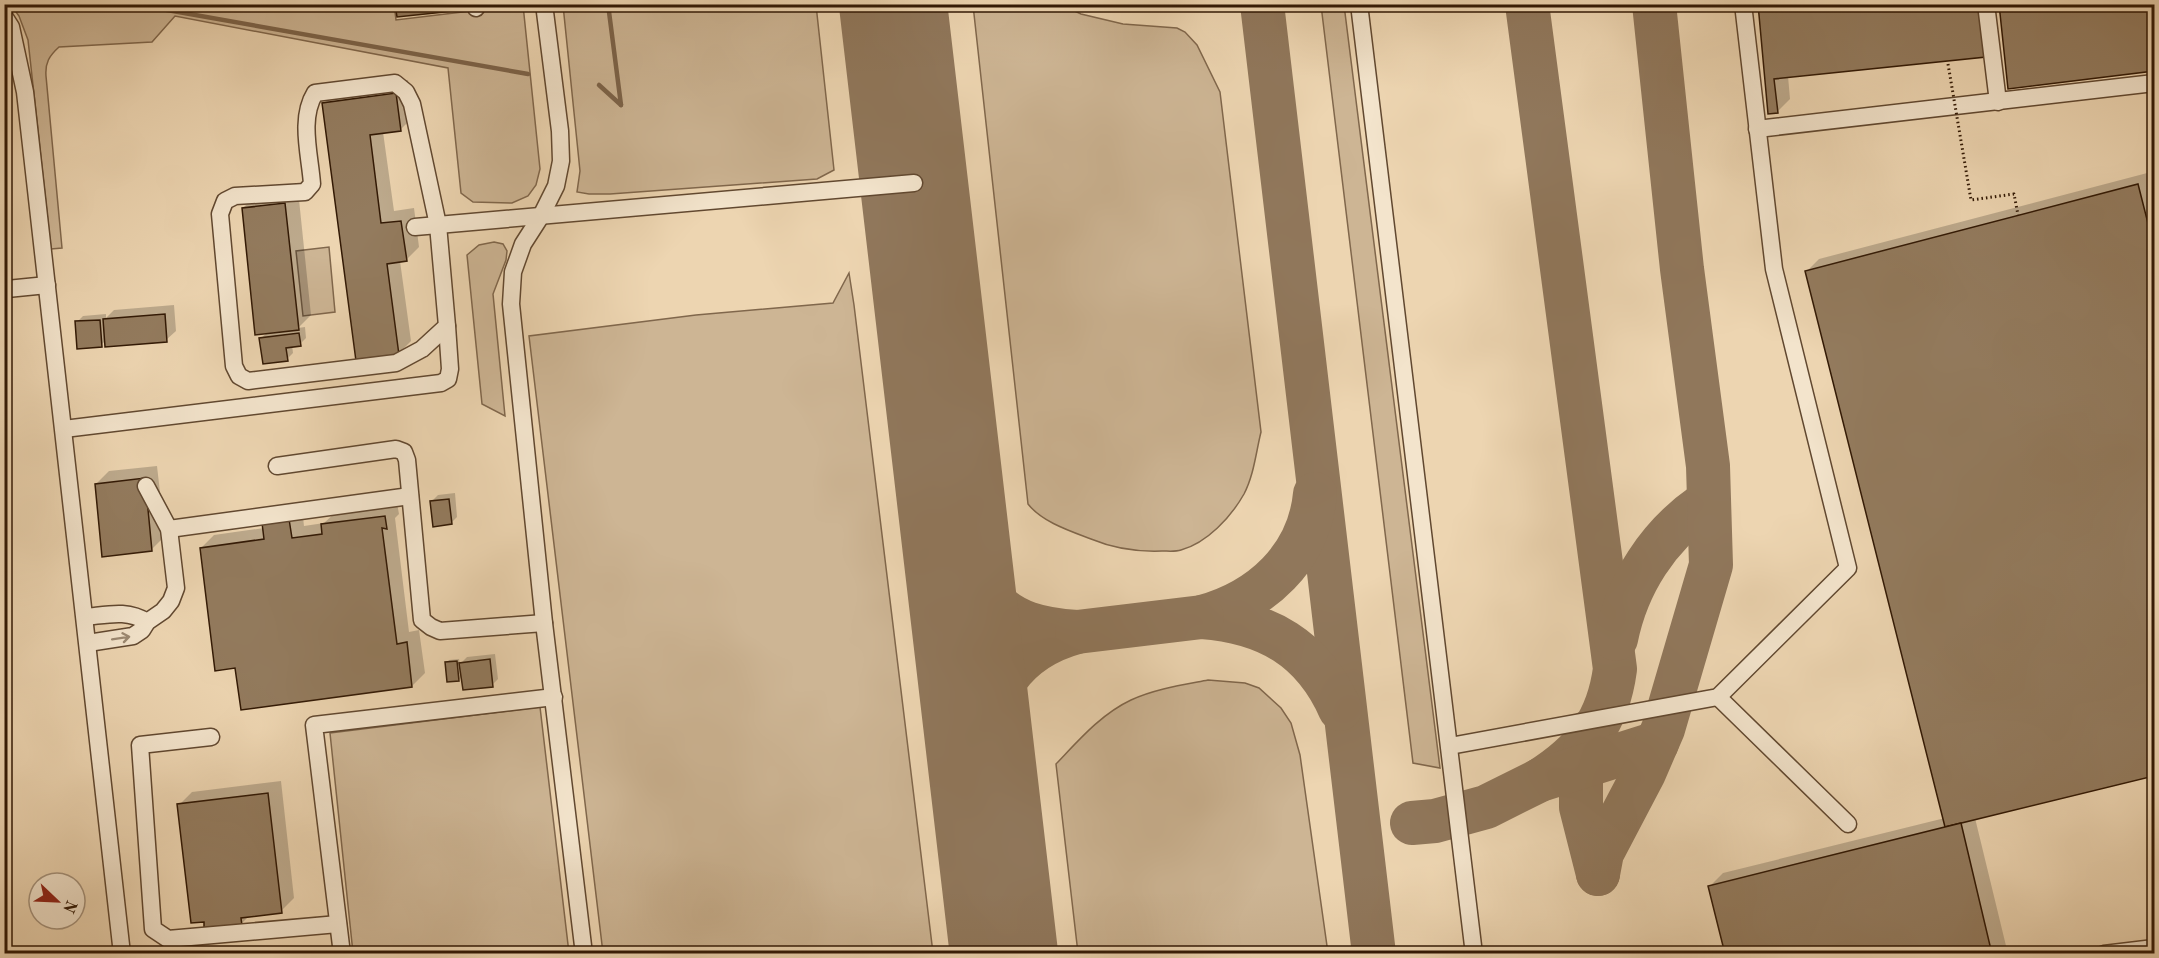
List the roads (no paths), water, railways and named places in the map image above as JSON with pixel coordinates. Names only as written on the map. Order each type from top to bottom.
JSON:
[{"type":"lane","points":[[544,4],[560,131],[561,161],[556,186],[542,216],[524,244],[513,272],[511,304],[544,623],[584,954]]},
{"type":"lane","points":[[1359,4],[1474,954]]},
{"type":"lane","points":[[1450,746],[1718,697],[1848,568],[1774,269],[1743,4]]},
{"type":"lane","points":[[1986,4],[1998,102]]},
{"type":"lane","points":[[4,16],[11,27],[25,92],[122,954]]},
{"type":"lane","points":[[63,429],[441,383],[448,379],[450,369],[447,326],[438,225],[412,104],[406,92],[395,83],[315,93],[309,102],[306,114],[312,184],[309,189],[305,192],[235,196],[225,201],[220,214],[234,366],[239,376],[248,381],[396,363],[422,349],[447,326]]},
{"type":"lane","points":[[1757,129],[2154,83]]},
{"type":"lane","points":[[415,227],[914,183]]},
{"type":"lane","points":[[7,289],[47,285]]},
{"type":"lane","points":[[278,466],[396,449],[404,453],[407,460],[422,620],[440,631],[544,623]]},
{"type":"lane","points":[[88,643],[133,636],[163,611],[171,601],[176,588],[169,529],[146,486]]},
{"type":"lane","points":[[169,529],[410,496]]},
{"type":"lane","points":[[85,617],[125,613],[138,616],[147,622]]},
{"type":"lane","points":[[342,954],[314,725],[554,697]]},
{"type":"lane","points":[[1718,697],[1848,824]]},
{"type":"lane","points":[[210,737],[140,745],[153,929],[168,939],[338,924]]},
{"type":"lane","points":[[2104,954],[2154,948]]},
{"type":"waterway","points":[[133,4],[528,74]]},
{"type":"waterway","points":[[608,4],[621,105]]},
{"type":"waterway","points":[[599,85],[621,105]]}]
